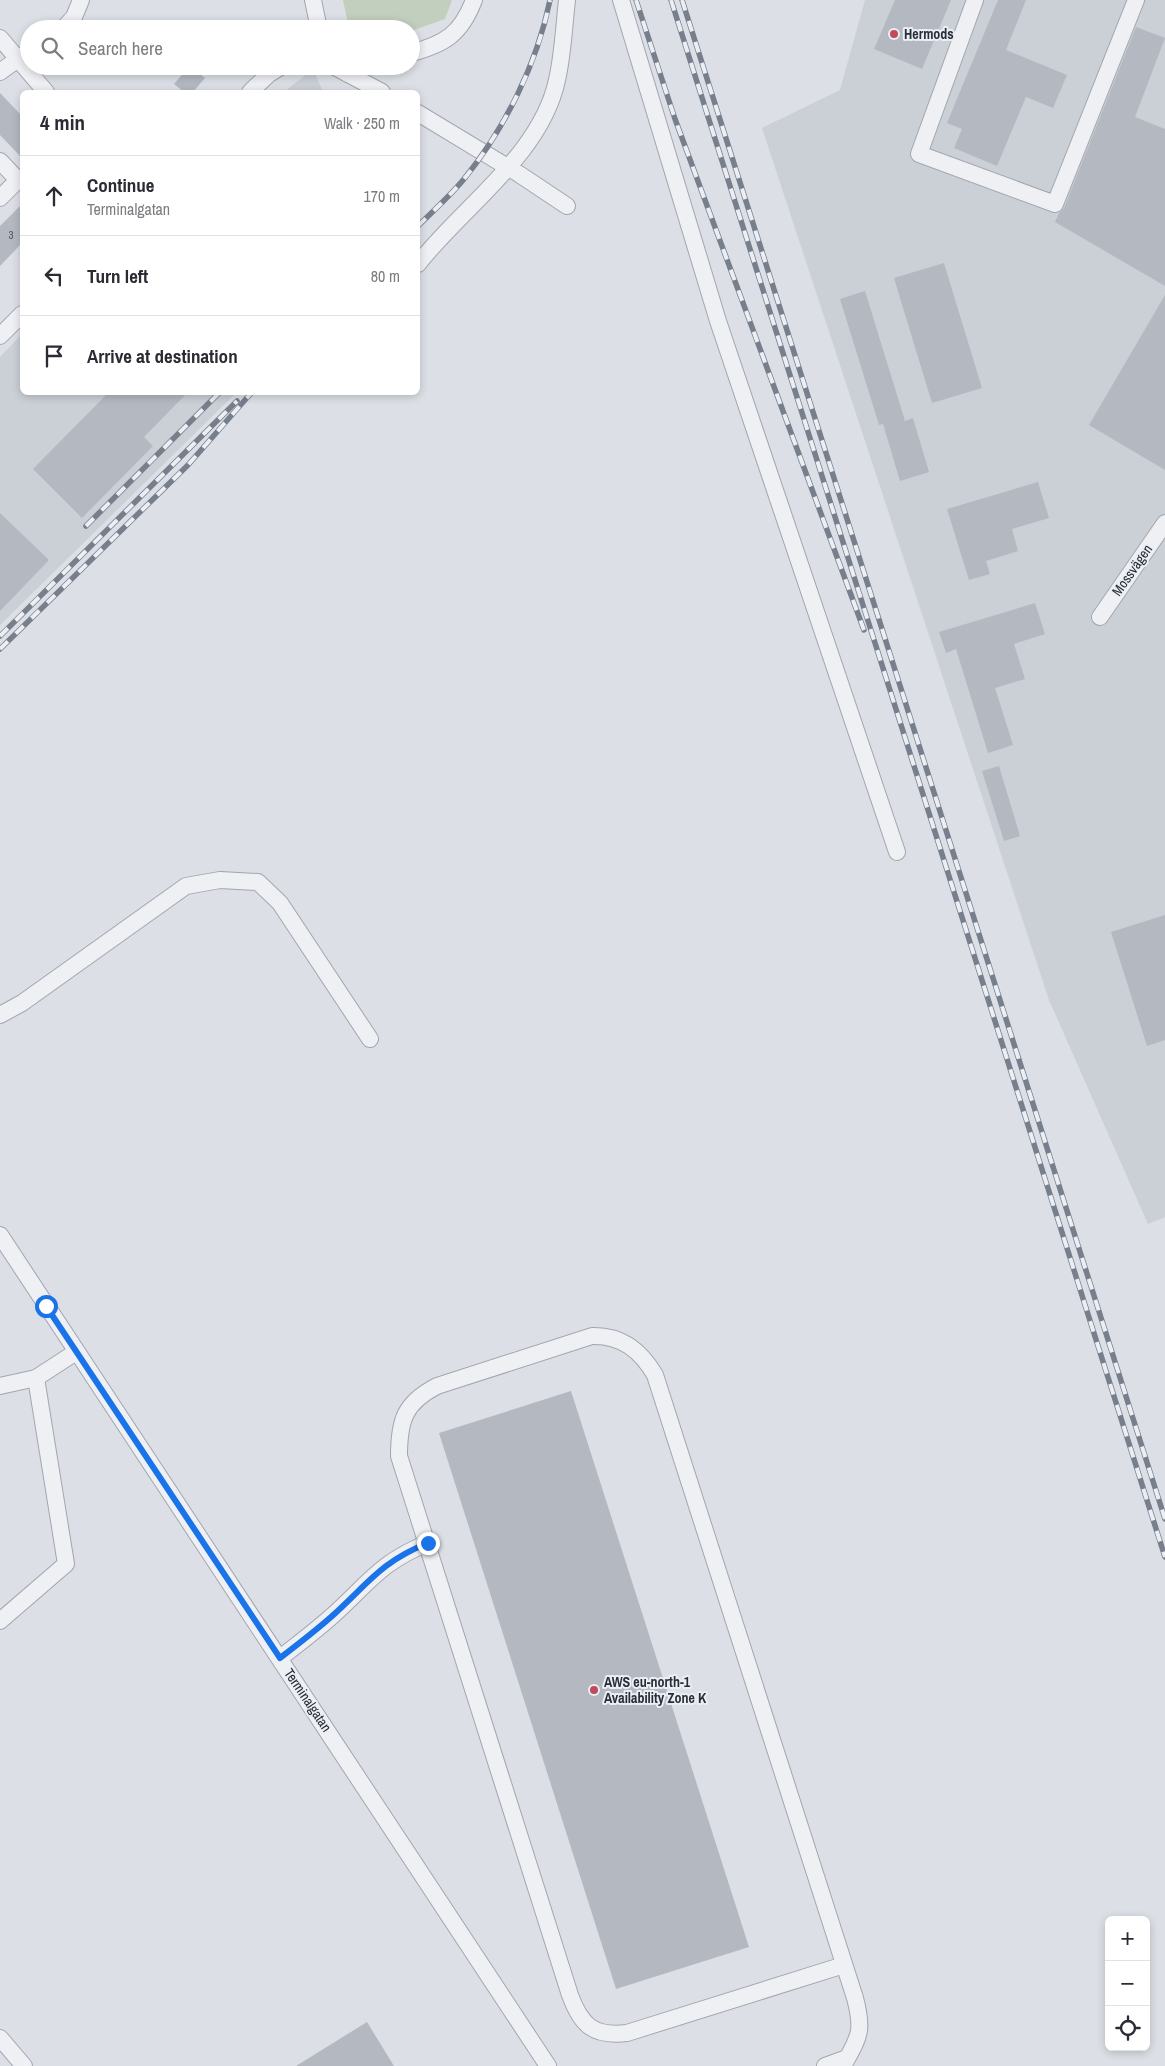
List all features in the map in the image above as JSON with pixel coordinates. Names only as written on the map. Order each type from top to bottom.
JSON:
[{"type":"street","points":[[71,20],[81,0]]},
{"type":"street","points":[[313,0],[317,20]]},
{"type":"street","points":[[420,51],[433,47],[453,36],[470,11],[474,0]]},
{"type":"street","points":[[420,261],[429,249],[508,168],[539,127],[557,81],[567,0]]},
{"type":"street","points":[[620,0],[718,321],[897,852]]},
{"type":"street","points":[[975,0],[919,154],[1055,204],[1136,0]]},
{"type":"street","points":[[0,38],[20,53]]},
{"type":"street","points":[[0,72],[20,57]]},
{"type":"street","points":[[35,75],[45,90]]},
{"type":"street","points":[[252,90],[268,75]]},
{"type":"street","points":[[350,75],[378,90]]},
{"type":"street","points":[[420,114],[567,206]]},
{"type":"street","points":[[0,161],[18,180],[0,198]]},
{"type":"street","points":[[0,336],[20,316]]},
{"type":"street","name":"Mossvägen","points":[[1100,617],[1165,523]]},
{"type":"street","points":[[0,1015],[22,1003],[186,886],[220,880],[258,882],[280,903],[370,1039]]},
{"type":"street","name":"Terminalgatan","points":[[0,1235],[548,2066]]},
{"type":"street","points":[[825,2066],[845,2062],[855,2046],[859,2021],[858,2010],[844,1965],[655,1376],[645,1358],[621,1342],[605,1336],[592,1336],[436,1386],[421,1394],[410,1405],[401,1423],[399,1456],[570,1995],[581,2020],[605,2034],[626,2033],[844,1965]]},
{"type":"street","points":[[0,1386],[36,1378],[76,1352]]},
{"type":"street","points":[[0,1620],[66,1564],[36,1378]]},
{"type":"street","points":[[280,1658],[331,1617],[387,1563],[405,1552],[428,1543]]},
{"type":"street","points":[[0,2038],[24,2066]]},
{"type":"shaded area","points":[[865,0],[1165,0],[1165,1217],[1148,1224],[1049,1000],[762,128],[840,90]]},
{"type":"shaded area","points":[[305,75],[316,75],[322,90],[287,90]]},
{"type":"shaded area","points":[[20,336],[20,395],[234,395],[0,625],[0,357]]},
{"type":"green space","points":[[343,0],[452,0],[445,19],[420,28],[420,20],[347,19]]},
{"type":"building","points":[[895,0],[951,0],[922,69],[874,49]]},
{"type":"building","points":[[998,0],[1026,0],[1006,50],[1067,75],[1053,108],[1026,97],[997,166],[954,148],[962,129],[947,123]]},
{"type":"building","points":[[1136,27],[1165,38],[1135,117],[1165,129],[1165,286],[1055,222],[1059,213],[1064,208]]},
{"type":"building","points":[[182,75],[201,75],[205,78],[195,90],[182,90],[174,84]]},
{"type":"building","points":[[0,93],[20,114],[20,156],[0,135]]},
{"type":"building","points":[[20,206],[20,245],[0,266],[0,226]]},
{"type":"building","points":[[944,263],[982,388],[932,403],[894,278]]},
{"type":"building","points":[[865,291],[905,421],[913,418],[929,472],[900,481],[883,424],[879,425],[840,299]]},
{"type":"building","points":[[1165,295],[1165,470],[1089,425]]},
{"type":"building","points":[[106,395],[185,395],[144,437],[153,446],[82,518],[33,469]]},
{"type":"building","points":[[1038,482],[1049,518],[1012,529],[1018,551],[986,561],[990,574],[969,580],[947,509]]},
{"type":"building","points":[[0,513],[49,560],[0,611]]},
{"type":"building","points":[[1035,603],[1045,634],[1014,644],[1025,679],[995,688],[1013,745],[988,753],[956,649],[946,653],[939,632]]},
{"type":"building","points":[[999,766],[1020,836],[1004,841],[982,771]]},
{"type":"building","points":[[1165,915],[1165,1040],[1147,1046],[1111,932]]},
{"type":"building","name":"AWS eu-north-1 Availability Zone K","points":[[571,1391],[749,1947],[616,1989],[439,1433]]},
{"type":"building","points":[[367,2022],[394,2066],[296,2066]]},
{"type":"railway","points":[[420,224],[464,179],[493,139],[506,117],[518,94],[537,48],[550,0]]},
{"type":"railway","points":[[636,0],[675,119],[864,630]]},
{"type":"railway","points":[[671,0],[1165,1557]]},
{"type":"railway","points":[[682,0],[1165,1519]]},
{"type":"railway","points":[[86,526],[217,395]]},
{"type":"railway","points":[[0,649],[188,465],[249,395]]},
{"type":"railway","points":[[0,636],[237,401]]},
{"type":"place","name":"Hermods","points":[[894,34]]},
{"type":"place","name":"AWS eu-north-1 Availability Zone K","points":[[594,1690]]},
{"type":"route","points":[[46,1306],[280,1658],[331,1617],[369,1578],[387,1563],[405,1552],[428,1543]]}]
